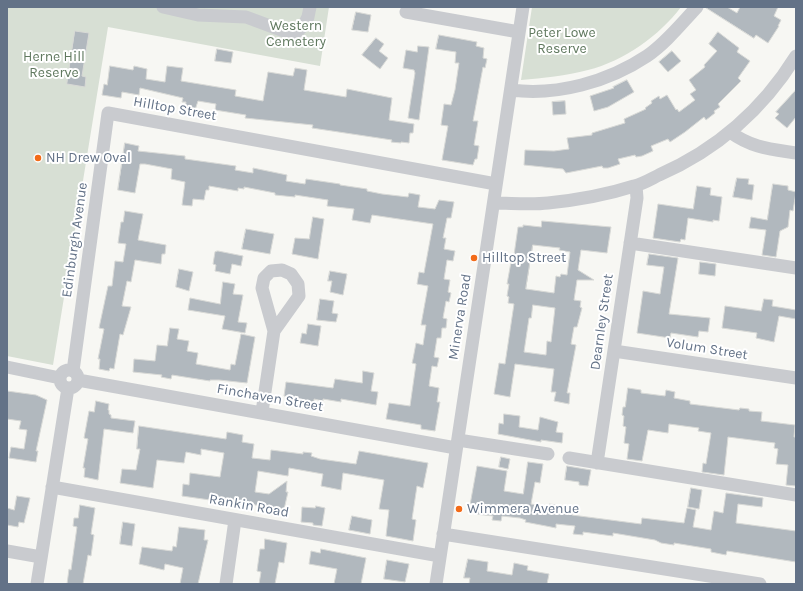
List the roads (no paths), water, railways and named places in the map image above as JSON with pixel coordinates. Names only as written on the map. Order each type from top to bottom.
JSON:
[{"type":"street","points":[[164,7],[198,15],[246,16],[289,33],[297,32],[304,25],[308,17],[310,7]]},
{"type":"street","name":"Minerva Road","points":[[436,584],[523,7]]},
{"type":"street","points":[[511,90],[528,92],[554,90],[594,81],[612,75],[658,47],[697,7]]},
{"type":"street","points":[[406,12],[519,32]]},
{"type":"street","points":[[494,203],[546,203],[592,197],[636,186],[676,168],[730,132],[761,104],[780,81],[796,56]]},
{"type":"street","name":"Hilltop Street","points":[[108,113],[496,184]]},
{"type":"street","name":"Edinburgh Avenue","points":[[75,375],[108,113]]},
{"type":"street","points":[[730,132],[744,142],[756,147],[796,153]]},
{"type":"street","name":"Dearnley Street","points":[[597,462],[637,198],[636,186]]},
{"type":"street","points":[[630,243],[796,268]]},
{"type":"street","points":[[262,412],[274,331]]},
{"type":"street","name":"Volum Street","points":[[614,351],[796,378]]},
{"type":"street","points":[[7,367],[74,387],[75,375]]},
{"type":"street","name":"Finchaven Street","points":[[75,375],[262,412],[457,444]]},
{"type":"street","points":[[37,584],[52,487],[64,383]]},
{"type":"street","points":[[457,444],[548,454]]},
{"type":"street","points":[[569,458],[796,495]]},
{"type":"street","name":"Rankin Road","points":[[52,487],[440,556]]},
{"type":"street","points":[[226,584],[235,520]]},
{"type":"street","points":[[443,534],[760,584]]},
{"type":"street","points":[[7,551],[41,557]]},
{"type":"place","name":"NH Drew Oval","points":[[38,158]]},
{"type":"place","name":"Hilltop Street","points":[[474,258]]},
{"type":"place","name":"Wimmera Avenue","points":[[459,509]]},
{"type":"park label","name":"Western Cemetery","points":[[296,34]]},
{"type":"park label","name":"Peter Lowe Reserve","points":[[562,42]]},
{"type":"park label","name":"Herne Hill Reserve","points":[[54,66]]}]
